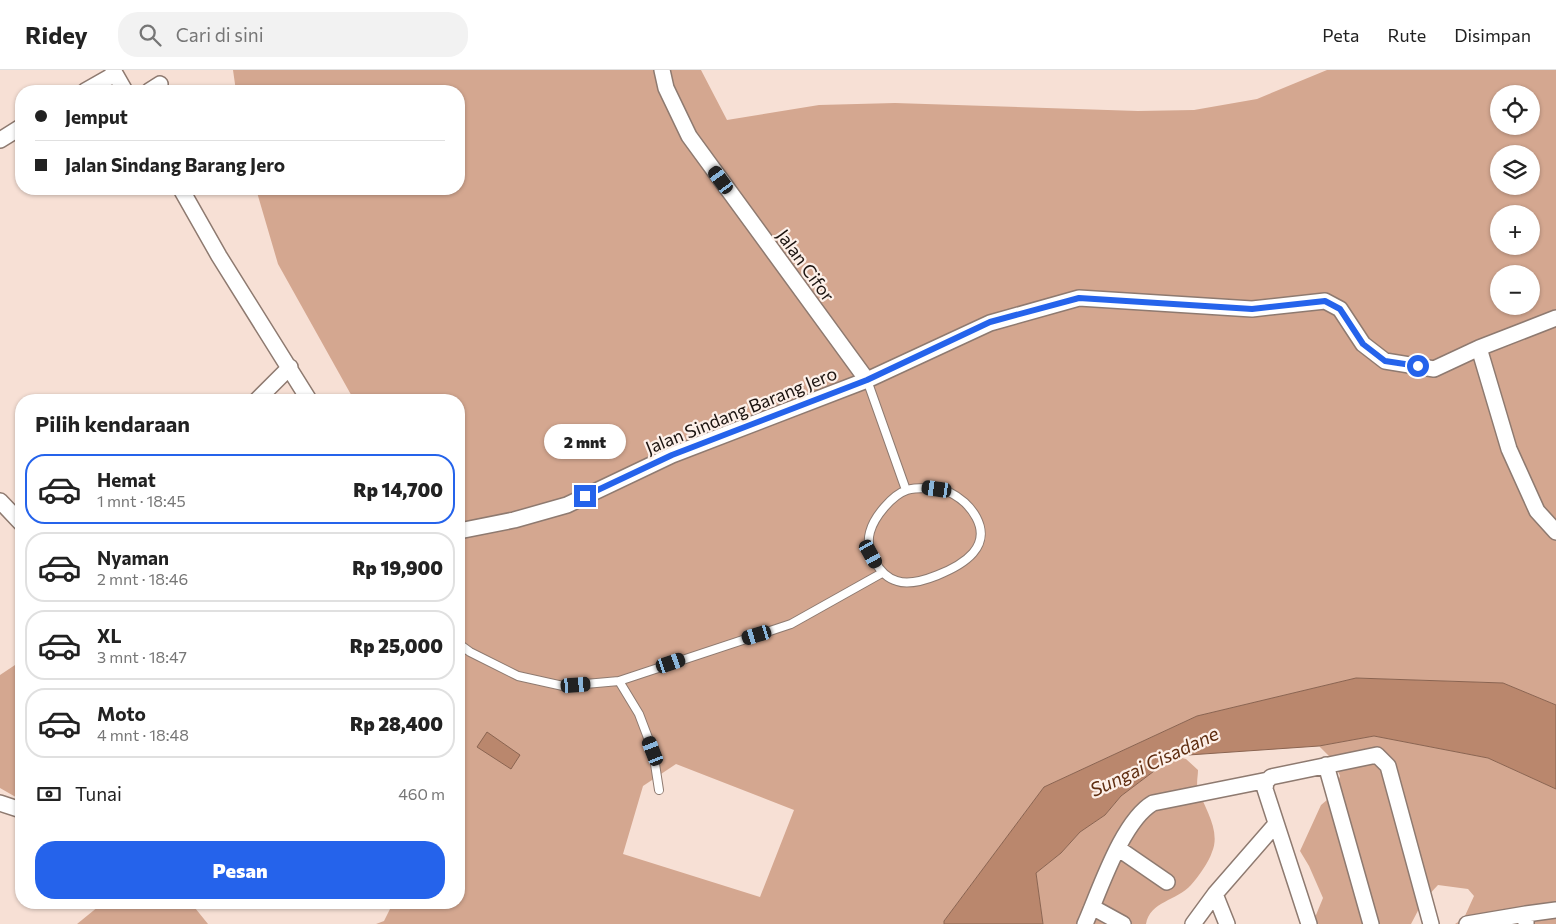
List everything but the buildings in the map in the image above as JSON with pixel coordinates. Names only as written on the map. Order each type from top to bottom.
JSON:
[{"type":"street","name":"Jalan Cifor","points":[[662,70],[666,88],[689,136],[867,380]]},
{"type":"street","points":[[94,85],[114,72],[122,85]]},
{"type":"street","points":[[0,140],[15,131]]},
{"type":"street","points":[[184,195],[219,256],[306,394]]},
{"type":"street","name":"Jalan Sindang Barang Jero","points":[[465,530],[514,520],[567,505],[672,455],[867,380],[990,322],[1079,298],[1252,309],[1325,301],[1340,309],[1363,344],[1385,361],[1434,369],[1478,348],[1556,318]]},
{"type":"street","points":[[1478,348],[1509,449],[1537,511],[1556,532]]},
{"type":"street","points":[[263,394],[290,367]]},
{"type":"street","points":[[0,501],[15,517]]},
{"type":"street","points":[[1084,924],[1131,822],[1140,812],[1154,803],[1268,780],[1326,765],[1377,755],[1383,758],[1388,766],[1432,924]]},
{"type":"street","points":[[1326,765],[1371,924]]},
{"type":"street","points":[[1268,780],[1265,789],[1309,924]]},
{"type":"street","points":[[0,803],[15,808]]},
{"type":"street","points":[[1193,924],[1215,894],[1276,824]]},
{"type":"street","points":[[1119,849],[1167,882]]},
{"type":"street","points":[[1215,894],[1227,924]]},
{"type":"street","points":[[1092,907],[1123,924]]},
{"type":"street","points":[[1467,924],[1526,919],[1556,910]]},
{"type":"lane","name":"Jalan Cifor","points":[[867,380],[906,490]]},
{"type":"lane","points":[[926,488],[947,490],[964,501],[973,512],[979,523],[981,535],[973,552],[950,569],[918,582],[897,582],[882,573],[871,554],[870,533],[877,517],[890,502],[906,490],[926,488]]},
{"type":"lane","points":[[465,648],[518,676],[563,686],[619,681],[791,624],[882,573]]},
{"type":"lane","points":[[619,681],[638,714],[653,751],[659,790]]},
{"type":"shaded area","points":[[233,70],[701,70],[727,120],[819,105],[895,103],[1138,111],[1194,110],[1257,99],[1327,70],[1556,70],[1556,705],[1503,683],[1356,678],[1197,716],[1044,787],[944,921],[944,924],[376,924],[384,921],[390,909],[465,909],[465,394],[351,394],[278,264],[258,195],[465,195],[465,85],[235,85]],"holes":[[[676,764],[794,810],[760,897],[623,854],[643,786]]]},
{"type":"shaded area","points":[[15,665],[15,797],[0,788],[0,675]]},
{"type":"shaded area","points":[[1374,736],[1488,758],[1556,789],[1556,924],[1455,924],[1464,918],[1474,896],[1468,889],[1438,885],[1423,901],[1411,924],[1306,924],[1316,915],[1323,898],[1300,851],[1321,805],[1333,795],[1340,776],[1333,760],[1319,746]]},
{"type":"shaded area","points":[[1174,756],[1186,759],[1198,770],[1197,787],[1211,820],[1215,836],[1211,856],[1197,878],[1179,895],[1153,910],[1146,924],[1043,924],[1036,873],[1061,853],[1080,832],[1105,815],[1121,796]]},
{"type":"shaded area","points":[[95,909],[196,909],[208,924],[77,924]]},
{"type":"water","name":"Sungai Cisadane","points":[[1356,678],[1503,683],[1556,705],[1556,789],[1488,758],[1374,736],[1319,746],[1174,756],[1121,796],[1105,815],[1080,832],[1061,853],[1036,873],[1043,924],[944,924],[944,921],[1044,787],[1197,716]]},
{"type":"water","points":[[487,732],[520,755],[511,769],[477,747]]},
{"type":"route","points":[[585,496],[672,455],[867,380],[990,322],[1079,298],[1252,309],[1325,301],[1340,309],[1363,344],[1385,361],[1418,366]]}]
